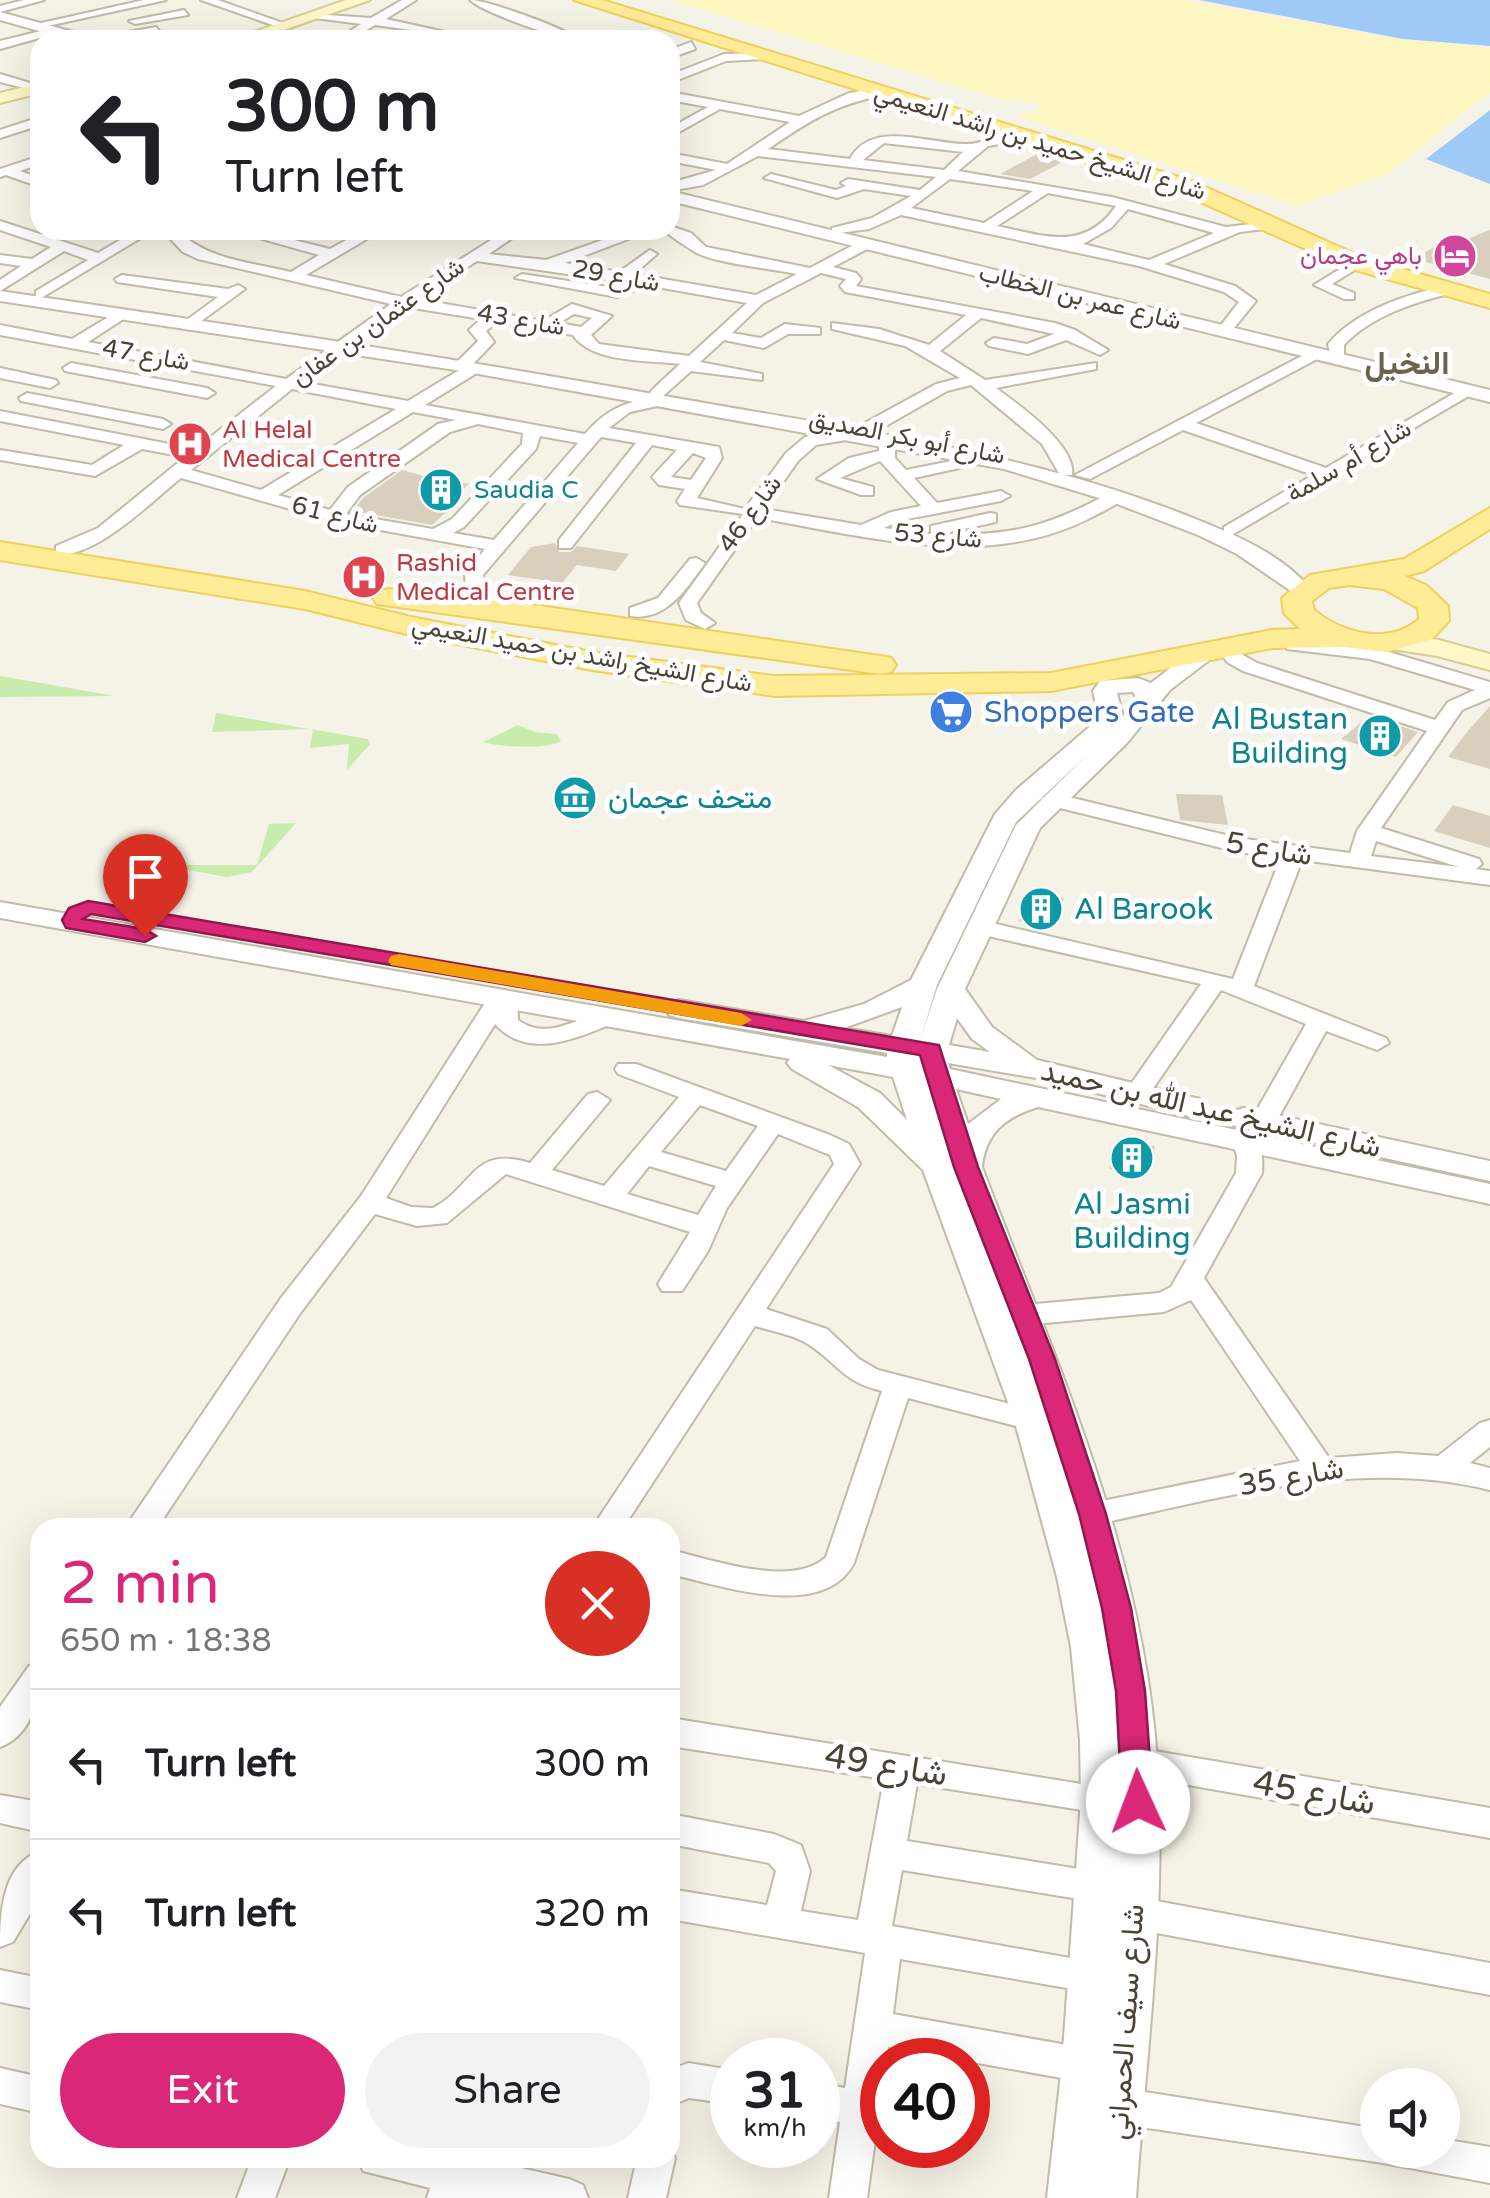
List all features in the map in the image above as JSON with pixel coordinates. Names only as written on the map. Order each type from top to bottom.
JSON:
[{"type":"main road","points":[[272,30],[362,0]]},
{"type":"main road","name":"شارع الشيخ حميد بن راشد النعيمي","points":[[583,0],[665,30]]},
{"type":"main road","name":"شارع الشيخ حميد بن راشد النعيمي","points":[[609,0],[1216,186],[1358,251],[1490,291]]},
{"type":"main road","name":"شارع الشيخ حميد بن راشد النعيمي","points":[[680,35],[728,53],[762,48],[847,89],[881,92],[991,134],[1023,136],[1203,192],[1356,263],[1490,301]]},
{"type":"main road","points":[[0,98],[30,91]]},
{"type":"main road","points":[[1333,578],[1366,577],[1414,565],[1490,517]]},
{"type":"main road","points":[[1390,642],[1419,635],[1429,628],[1429,582],[1490,537]]},
{"type":"main road","name":"شارع الشيخ راشد بن حميد النعيمي","points":[[0,540],[62,550],[101,544],[320,590],[551,616],[857,662],[952,667],[1070,656],[1269,618],[1333,578]]},
{"type":"main road","name":"شارع الشيخ راشد بن حميد النعيمي","points":[[0,551],[305,600],[518,648],[774,686],[1050,682],[1300,636],[1390,642]]},
{"type":"main road","points":[[1366,577],[1401,584],[1490,648]]},
{"type":"main road","points":[[1298,598],[1306,620],[1345,638]]},
{"type":"main road","points":[[518,648],[512,638],[514,632],[528,622],[551,616]]},
{"type":"main road","points":[[1390,642],[1439,648],[1490,662]]},
{"type":"street","points":[[0,12],[36,0],[62,11]]},
{"type":"street","points":[[76,0],[90,5]]},
{"type":"street","points":[[26,24],[62,11],[114,0],[135,6]]},
{"type":"street","points":[[26,24],[160,0]]},
{"type":"street","points":[[207,0],[285,26]]},
{"type":"street","points":[[357,30],[410,0]]},
{"type":"street","points":[[478,7],[559,30]]},
{"type":"street","points":[[0,12],[49,30]]},
{"type":"street","points":[[313,17],[437,30],[452,20]]},
{"type":"street","points":[[86,30],[183,19],[143,30]]},
{"type":"street","points":[[0,45],[30,39]]},
{"type":"street","points":[[680,50],[691,46]]},
{"type":"street","points":[[680,72],[728,53]]},
{"type":"street","points":[[0,78],[30,87]]},
{"type":"street","points":[[697,190],[805,121],[847,89]]},
{"type":"street","points":[[680,98],[805,121]]},
{"type":"street","points":[[680,129],[712,111],[716,104]]},
{"type":"street","points":[[0,134],[30,124]]},
{"type":"street","points":[[510,611],[481,594],[472,584],[474,574],[616,412],[659,397],[689,363],[758,300],[869,236],[991,134]]},
{"type":"street","points":[[855,165],[858,156],[882,139],[973,149]]},
{"type":"street","points":[[0,145],[30,155]]},
{"type":"street","points":[[757,152],[1044,188],[1227,232]]},
{"type":"street","points":[[680,159],[728,168]]},
{"type":"street","points":[[3,172],[30,162]]},
{"type":"street","points":[[3,172],[30,180]]},
{"type":"street","points":[[770,178],[837,194],[863,186]]},
{"type":"street","points":[[845,182],[923,194]]},
{"type":"street","points":[[986,230],[999,216],[1044,188]]},
{"type":"street","name":"شارع عمر بن الخطاب","points":[[680,191],[697,190],[730,208],[869,236],[1229,325],[1252,335],[1338,352],[1400,371],[1461,379],[1490,396]]},
{"type":"street","name":"شارع عمر بن الخطاب","points":[[680,194],[869,236],[1315,354],[1461,379],[1490,388]]},
{"type":"street","points":[[1063,246],[1083,239],[1120,213],[1122,205]]},
{"type":"street","points":[[898,210],[1148,265],[1243,293],[1248,304],[1229,325]]},
{"type":"street","points":[[1148,265],[1227,232],[1274,224]]},
{"type":"street","points":[[0,225],[30,237]]},
{"type":"street","points":[[680,234],[701,250],[853,278],[847,286],[850,289],[904,319],[930,352],[977,383],[1062,453],[1075,473],[1182,424],[1315,354]]},
{"type":"street","points":[[38,240],[97,258]]},
{"type":"street","points":[[41,294],[129,240]]},
{"type":"street","name":"شارع 43","points":[[185,240],[194,253],[290,278],[400,302],[546,324],[583,334],[584,342],[594,348],[756,377]]},
{"type":"street","points":[[277,240],[332,254]]},
{"type":"street","points":[[290,278],[357,240]]},
{"type":"street","name":"شارع عثمان بن عفان","points":[[101,544],[177,471],[336,346],[497,240]]},
{"type":"street","points":[[545,265],[616,240]]},
{"type":"street","points":[[0,243],[59,248]]},
{"type":"street","points":[[3,296],[35,264],[59,248]]},
{"type":"street","points":[[622,276],[650,254]]},
{"type":"street","name":"شارع 29","points":[[473,256],[758,300]]},
{"type":"street","points":[[0,259],[35,264]]},
{"type":"street","points":[[1350,296],[1321,285],[1356,263]]},
{"type":"street","points":[[457,266],[612,292],[625,292],[642,280]]},
{"type":"street","points":[[189,325],[229,294],[269,272]]},
{"type":"street","points":[[122,279],[229,294]]},
{"type":"street","points":[[1338,352],[1336,344],[1346,334],[1412,299],[1447,290]]},
{"type":"street","name":"شارع أبو بكر الصديق","points":[[3,296],[620,390],[1075,473],[1230,531],[1296,565],[1333,578]]},
{"type":"street","points":[[546,324],[572,310],[604,316],[583,334]]},
{"type":"street","points":[[930,352],[980,311]]},
{"type":"street","points":[[837,326],[980,311],[1070,333],[1100,350]]},
{"type":"street","points":[[76,343],[120,314]]},
{"type":"street","points":[[262,497],[411,407],[468,366],[486,342],[477,330],[497,315]]},
{"type":"street","points":[[719,335],[764,344],[786,329],[814,331]]},
{"type":"street","name":"شارع 47","points":[[0,330],[292,381],[532,431],[691,445]]},
{"type":"street","points":[[994,343],[1028,350],[1070,333]]},
{"type":"street","points":[[0,416],[100,347]]},
{"type":"street","points":[[982,458],[867,491],[826,480],[854,462],[873,439],[936,390],[1090,366]]},
{"type":"street","points":[[71,368],[147,401],[185,409]]},
{"type":"street","points":[[0,454],[95,472],[238,372]]},
{"type":"street","points":[[0,373],[50,383]]},
{"type":"street","name":"شارع أم سلمة","points":[[1230,531],[1327,474],[1461,379]]},
{"type":"street","name":"شارع أبو بكر الصديق","points":[[659,397],[982,458],[1116,497],[1246,552],[1283,574],[1298,598]]},
{"type":"street","points":[[27,398],[147,401],[185,409]]},
{"type":"street","points":[[98,435],[147,401]]},
{"type":"street","points":[[0,416],[198,455]]},
{"type":"street","points":[[336,517],[346,497],[438,432],[477,421]]},
{"type":"street","name":"شارع 46","points":[[781,422],[789,437],[786,456]]},
{"type":"street","points":[[1182,424],[1327,474]]},
{"type":"street","points":[[432,537],[458,522],[530,445],[532,431]]},
{"type":"street","points":[[565,544],[648,439]]},
{"type":"street","points":[[873,439],[933,509]]},
{"type":"street","name":"شارع 46","points":[[637,612],[665,602],[688,585],[786,456],[811,442],[873,439]]},
{"type":"street","points":[[691,445],[716,454],[695,486],[665,481],[661,476],[691,445]]},
{"type":"street","name":"شارع 61","points":[[177,471],[336,517],[497,546]]},
{"type":"street","points":[[849,526],[906,480]]},
{"type":"street","name":"شارع 53","points":[[695,486],[687,504],[968,541],[1014,538],[1058,527],[1116,497]]},
{"type":"street","points":[[849,526],[867,491]]},
{"type":"street","points":[[849,526],[1001,496]]},
{"type":"street","points":[[971,502],[1014,538]]},
{"type":"street","points":[[912,535],[990,518]]},
{"type":"street","points":[[688,585],[688,608],[706,623]]},
{"type":"street","points":[[1230,648],[1234,658],[1250,667],[1407,715],[1439,729]]},
{"type":"street","points":[[802,1030],[938,987],[979,927],[1022,837],[1052,799],[1104,752],[1148,700],[1230,648],[1372,653],[1490,690]]},
{"type":"street","points":[[1050,682],[1090,692],[1108,704]]},
{"type":"street","points":[[918,1060],[938,987],[1004,820],[1025,795],[1105,726],[1110,713],[1105,691],[1117,683],[1138,685],[1150,694],[1148,700]]},
{"type":"street","points":[[1358,862],[1368,831],[1439,729],[1461,701],[1490,690]]},
{"type":"street","name":"شارع 5","points":[[1052,799],[1221,842],[1490,878]]},
{"type":"street","points":[[1368,831],[1490,870]]},
{"type":"street","points":[[1241,989],[1294,853]]},
{"type":"street","points":[[0,892],[81,915],[473,983],[802,1030],[918,1060]]},
{"type":"street","points":[[0,910],[81,915]]},
{"type":"street","points":[[979,927],[1216,980],[1377,1043]]},
{"type":"street","points":[[700,1034],[742,1034],[1144,1096],[1216,980]]},
{"type":"street","points":[[473,983],[503,997],[758,1045],[918,1060]]},
{"type":"street","points":[[758,1045],[856,1091],[953,1170],[980,1126],[1040,1083],[938,987]]},
{"type":"street","points":[[147,1518],[290,1305],[370,1202],[503,997]]},
{"type":"street","points":[[1024,1315],[1164,1302],[1181,1294],[1250,1173],[1254,1131],[1320,1020]]},
{"type":"street","name":"شارع الشيخ عبد الله بن حميد","points":[[918,1060],[1254,1131],[1490,1171]]},
{"type":"street","name":"شارع سيف الحمراني","points":[[918,1060],[1031,1419],[1083,1611],[1099,1724],[1102,1798],[1097,1887],[1070,2198]]},
{"type":"street","points":[[612,1518],[846,1164],[845,1156],[830,1145],[627,1069]]},
{"type":"street","name":"شارع الشيخ عبد الله بن حميد","points":[[1040,1083],[1144,1096],[1254,1131],[1290,1150],[1490,1194]]},
{"type":"street","points":[[610,1198],[695,1094]]},
{"type":"street","points":[[536,1174],[597,1100]]},
{"type":"street","points":[[672,1284],[730,1182],[772,1123]]},
{"type":"street","points":[[1250,1173],[1290,1150]]},
{"type":"street","points":[[644,1156],[730,1182]]},
{"type":"street","points":[[370,1202],[414,1217],[439,1217],[450,1212],[486,1171],[507,1165],[705,1227]]},
{"type":"street","name":"شارع سيف الحمراني","points":[[953,1170],[1024,1315],[1059,1407],[1116,1608],[1137,1762],[1135,1914],[1113,2198]]},
{"type":"street","points":[[1190,1278],[1321,1469]]},
{"type":"street","points":[[750,1314],[816,1336],[859,1373],[1031,1419]]},
{"type":"street","points":[[680,1564],[790,1585],[825,1579],[839,1564],[898,1386]]},
{"type":"street","points":[[1445,1467],[1490,1431]]},
{"type":"street","name":"شارع 35","points":[[1092,1514],[1321,1469],[1407,1463],[1445,1467],[1490,1479]]},
{"type":"street","points":[[0,1734],[30,1689]]},
{"type":"street","name":"شارع 49","points":[[680,1734],[1102,1798]]},
{"type":"street","name":"شارع 45","points":[[1137,1762],[1490,1823]]},
{"type":"street","points":[[871,2038],[887,1853],[903,1768]]},
{"type":"street","points":[[0,1808],[30,1814]]},
{"type":"street","points":[[680,1830],[774,1849],[790,1856],[794,1870],[780,1925]]},
{"type":"street","points":[[887,1853],[1097,1887]]},
{"type":"street","points":[[19,1915],[30,1889]]},
{"type":"street","points":[[680,1906],[1090,1976]]},
{"type":"street","points":[[1135,1914],[1490,1979]]},
{"type":"street","points":[[0,1986],[30,1992]]},
{"type":"street","points":[[873,2027],[1084,2065]]},
{"type":"street","points":[[680,2085],[688,2080],[710,2083]]},
{"type":"street","points":[[0,2086],[30,2093]]},
{"type":"street","points":[[1120,2106],[1360,2144]]},
{"type":"street","points":[[848,2198],[860,2115]]},
{"type":"street","points":[[1460,2160],[1490,2165]]},
{"type":"street","points":[[256,2198],[267,2168]]},
{"type":"street","points":[[419,2168],[569,2198]]},
{"type":"street","points":[[647,2198],[654,2168]]},
{"type":"green space","points":[[0,676],[115,696],[0,697]]},
{"type":"green space","points":[[216,713],[310,729],[212,732]]},
{"type":"green space","points":[[518,725],[556,734],[561,741],[523,747],[483,742]]},
{"type":"green space","points":[[313,730],[368,739],[370,744],[347,770],[349,744],[310,748]]},
{"type":"green space","points":[[296,823],[252,872],[227,877],[161,865],[257,865],[269,824]]},
{"type":"sand","points":[[670,0],[1182,0],[1397,39],[1490,48],[1490,92],[1388,174],[1297,206],[1016,116],[1042,109],[1035,102],[1002,100]]},
{"type":"water","points":[[1199,0],[1490,0],[1490,46],[1403,39]]},
{"type":"water","points":[[1490,110],[1490,184],[1426,159]]},
{"type":"building","points":[[1041,152],[1066,160],[1030,179],[1000,174]]},
{"type":"building","name":"باهي عجمان","points":[[1490,230],[1490,279],[1414,259],[1436,246],[1444,248]]},
{"type":"building","points":[[402,470],[469,484],[444,506],[452,507],[432,525],[353,511],[363,498]]},
{"type":"building","points":[[555,543],[559,552],[571,552],[577,546],[629,554],[616,571],[577,565],[562,583],[508,575],[531,547]]},
{"type":"building","points":[[1490,706],[1490,769],[1448,757],[1467,732]]},
{"type":"building","name":"Al Bustan Building","points":[[1369,716],[1418,732],[1396,757],[1341,739]]},
{"type":"building","points":[[1176,794],[1222,795],[1228,825],[1180,820]]},
{"type":"building","points":[[1453,805],[1490,816],[1490,848],[1434,831]]},
{"type":"building","name":"Al Barook","points":[[1030,892],[1064,898],[1053,927],[1019,921]]},
{"type":"building","name":"Al Jasmi Building","points":[[1118,1139],[1155,1146],[1146,1177],[1109,1169]]},
{"type":"slow traffic","points":[[399,961],[741,1020]]},
{"type":"place","name":"باهي عجمان","points":[[1455,256]]},
{"type":"place","name":"Al Helal Medical Centre","points":[[190,444]]},
{"type":"place","name":"Saudia C","points":[[441,490]]},
{"type":"place","name":"Rashid Medical Centre","points":[[364,577]]},
{"type":"place","name":"Shoppers Gate","points":[[951,712]]},
{"type":"place","name":"Al Bustan Building","points":[[1380,736]]},
{"type":"place","name":"متحف عجمان","points":[[575,798]]},
{"type":"place","name":"Al Barook","points":[[1041,909]]},
{"type":"place","name":"Al Jasmi Building","points":[[1132,1158]]},
{"type":"district","name":"النخيل","points":[[1407,364]]},
{"type":"route","points":[[145,936],[74,924],[72,920],[77,912],[88,907],[931,1050],[932,1066],[966,1167],[1068,1433],[1109,1574],[1130,1691],[1138,1802]]}]
